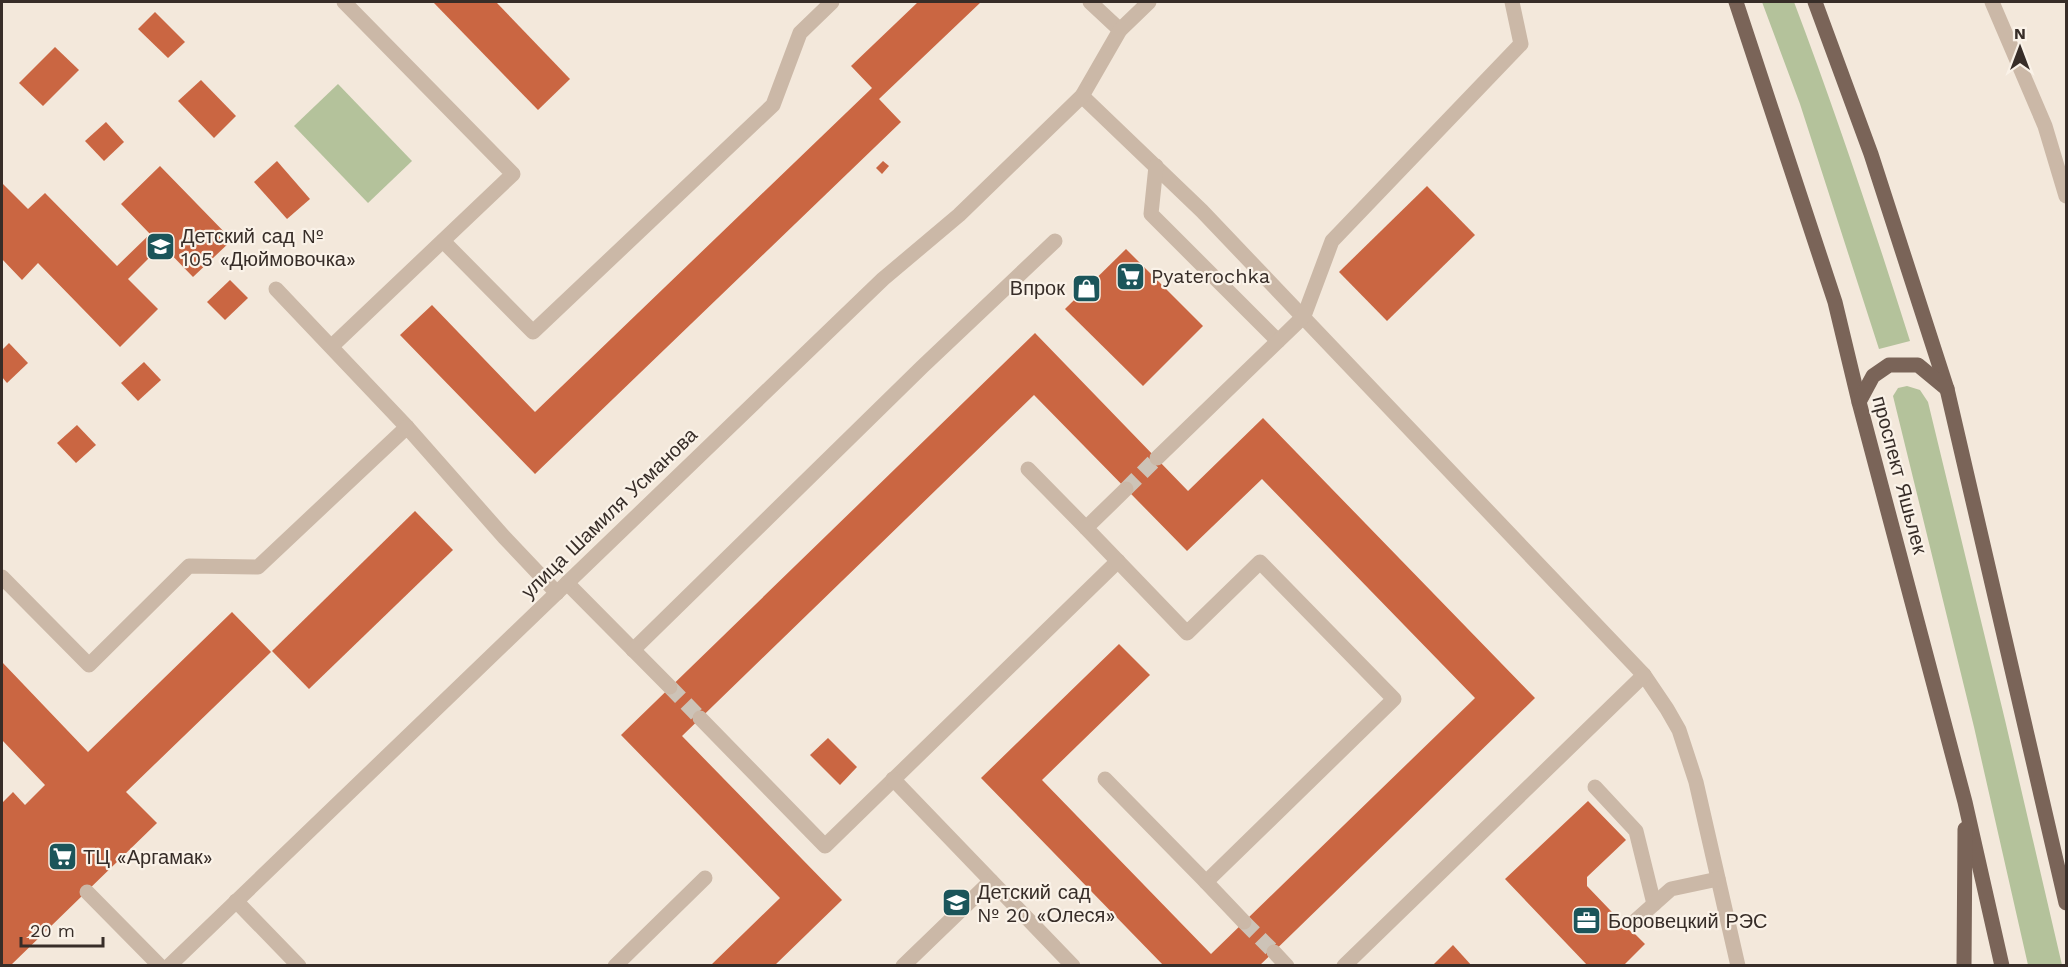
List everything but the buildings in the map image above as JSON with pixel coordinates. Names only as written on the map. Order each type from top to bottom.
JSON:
[{"type":"main road","name":"проспект Яшьлек","points":[[1736,2],[1835,302],[1859,402],[1965,802],[2002,966]]},
{"type":"main road","points":[[1815,2],[1871,154],[1947,389],[2067,903]]},
{"type":"main road","points":[[1859,402],[1873,376],[1889,365],[1918,365],[1947,389]]},
{"type":"main road","points":[[1964,966],[1965,802]]},
{"type":"street","points":[[332,346],[513,174],[344,2]]},
{"type":"street","points":[[443,241],[533,332],[773,105],[800,33],[832,2]]},
{"type":"street","points":[[1090,2],[1120,30]]},
{"type":"street","name":"улица Шамиля Усманова","points":[[169,966],[875,287],[959,215],[1082,96],[1120,30],[1149,2]]},
{"type":"street","points":[[1157,458],[1304,316],[1332,241],[1521,44],[1512,2]]},
{"type":"street","points":[[1992,2],[2045,126],[2067,196]]},
{"type":"street","points":[[1082,96],[1202,211],[1304,316],[1644,675],[1679,730],[1696,783],[1738,966]]},
{"type":"street","points":[[1156,166],[1151,214],[1278,341]]},
{"type":"street","points":[[633,650],[922,367],[1055,241]]},
{"type":"street","points":[[276,289],[407,427],[504,537],[633,650],[670,687]]},
{"type":"street","points":[[2,577],[89,665],[189,566],[258,567],[407,427]]},
{"type":"street","points":[[1028,470],[1187,633],[1260,562],[1394,699],[1206,882]]},
{"type":"street","points":[[1086,528],[1126,489]]},
{"type":"street","points":[[700,718],[825,846],[1118,561]]},
{"type":"street","points":[[1344,966],[1644,675]]},
{"type":"street","points":[[893,779],[1073,966]]},
{"type":"street","points":[[1105,779],[1244,922]]},
{"type":"street","points":[[1595,787],[1636,831],[1654,904]]},
{"type":"street","points":[[615,966],[705,878]]},
{"type":"street","points":[[1635,921],[1671,889],[1718,879]]},
{"type":"street","points":[[903,966],[991,881]]},
{"type":"street","points":[[87,892],[160,966]]},
{"type":"street","points":[[236,901],[299,966]]},
{"type":"street","points":[[1274,952],[1287,966]]},
{"type":"green space","points":[[1762,2],[1794,2],[1854,170],[1910,341],[1879,349],[1800,104]]},
{"type":"green space","points":[[338,84],[412,161],[368,203],[294,126]]},
{"type":"green space","points":[[1907,386],[1920,390],[1928,402],[2062,965],[2028,965],[1974,727],[1893,396],[1898,388]]},
{"type":"tunnel","points":[[1126,489],[1157,458]]},
{"type":"tunnel","points":[[670,687],[700,718]]},
{"type":"tunnel","points":[[1244,922],[1274,952]]},
{"type":"place","name":"Детский сад № 105 «Дюймовочка»","points":[[160,247]]},
{"type":"place","name":"Pyaterochka","points":[[1130,276]]},
{"type":"place","name":"Впрок","points":[[1086,288]]},
{"type":"place","name":"ТЦ «Аргамак»","points":[[62,857]]},
{"type":"place","name":"Детский сад № 20 «Олеся»","points":[[956,903]]},
{"type":"place","name":"Боровецкий РЭС","points":[[1587,921]]}]
